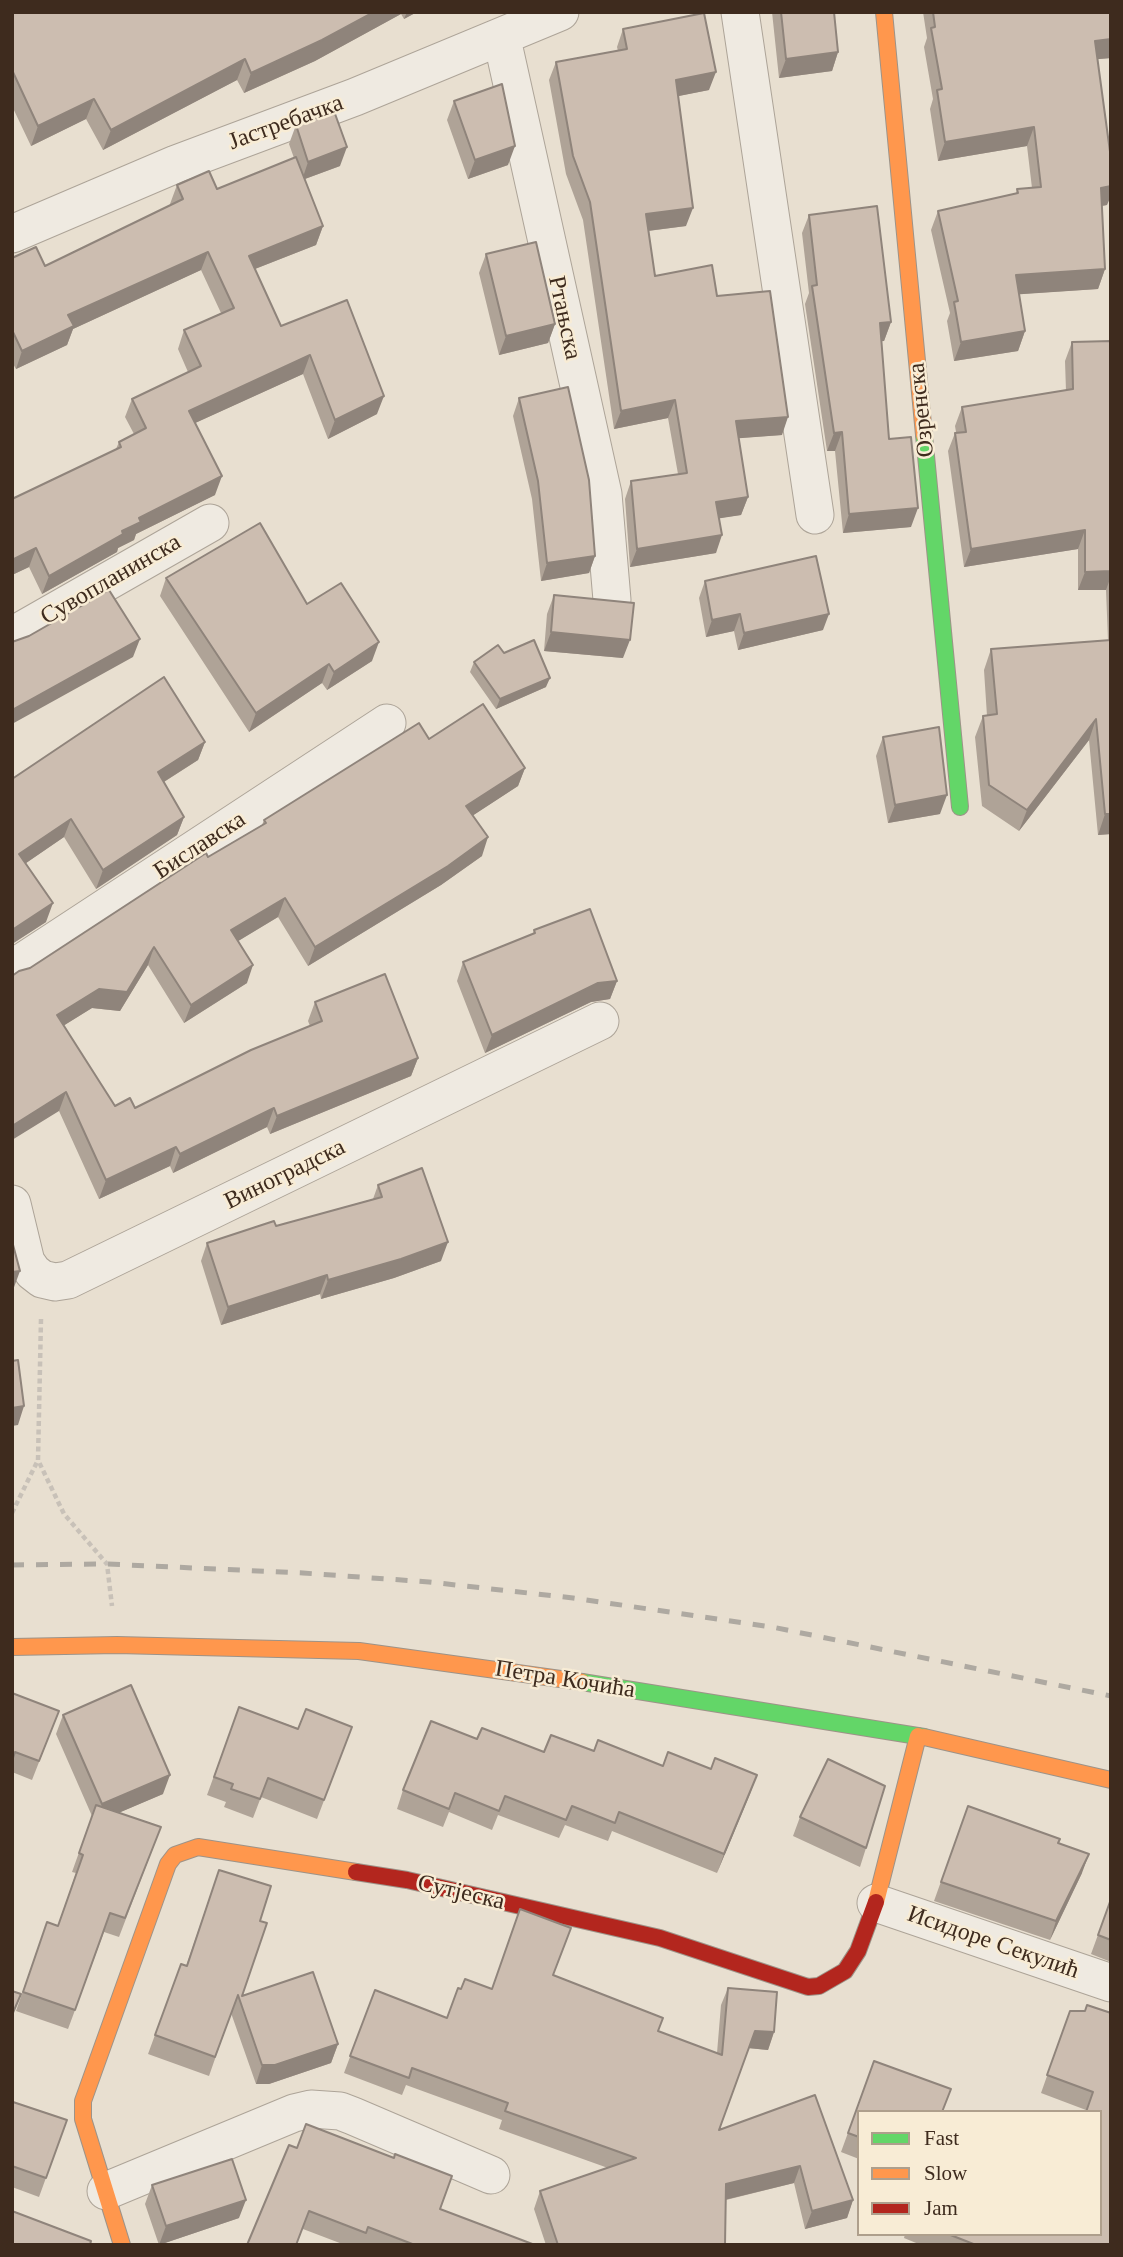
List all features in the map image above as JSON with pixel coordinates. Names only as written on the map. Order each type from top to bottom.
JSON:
[{"type":"street","name":"Јастребачка","points":[[12,234],[176,164],[502,38],[560,12]]},
{"type":"street","points":[[740,12],[815,515]]},
{"type":"street","name":"Озренска","points":[[884,12],[960,807]]},
{"type":"street","name":"Ртањска","points":[[502,38],[603,494],[612,600]]},
{"type":"street","name":"Сувопланинска","points":[[12,636],[209,523]]},
{"type":"street","name":"Биславска","points":[[12,969],[387,723]]},
{"type":"street","name":"Виноградска","points":[[42,1279],[55,1282],[68,1280],[600,1021]]},
{"type":"street","points":[[12,1204],[26,1262],[42,1279]]},
{"type":"street","name":"Петра Кочића","points":[[12,1647],[117,1645],[359,1651],[542,1676],[918,1735],[1111,1780]]},
{"type":"street","name":"Сутјеска","points":[[122,2245],[83,2119],[83,2101],[167,1864],[185,1849],[198,1847],[407,1880],[660,1938],[808,1987],[819,1986],[845,1971],[858,1951],[876,1903],[918,1735]]},
{"type":"street","name":"Исидоре Секулић","points":[[876,1903],[1111,1983]]},
{"type":"street","points":[[106,2191],[294,2113],[311,2109],[340,2111],[491,2175]]},
{"type":"path","points":[[12,1513],[38,1460],[42,1279]]},
{"type":"path","points":[[38,1460],[64,1514],[107,1564],[117,1645]]},
{"type":"building","points":[[12,12],[374,12],[251,73],[245,59],[111,130],[94,99],[38,126],[12,70]]},
{"type":"building","points":[[781,12],[834,12],[838,52],[786,59]]},
{"type":"building","points":[[933,12],[1111,12],[1111,39],[1095,41],[1111,159],[1111,186],[1101,188],[1105,269],[1016,275],[1025,331],[961,342],[954,302],[958,301],[938,211],[1018,193],[1017,189],[1041,187],[1034,127],[945,142],[937,90],[942,89],[931,28],[935,27]]},
{"type":"building","points":[[704,13],[716,72],[676,80],[693,208],[646,214],[655,276],[712,265],[717,296],[770,291],[788,417],[736,421],[748,497],[716,502],[722,535],[637,549],[631,481],[687,473],[675,400],[621,411],[590,202],[573,156],[556,62],[627,49],[623,29]]},
{"type":"building","points":[[502,84],[515,146],[475,160],[454,101]]},
{"type":"building","points":[[334,111],[347,147],[308,162],[296,125]]},
{"type":"building","points":[[296,157],[323,226],[249,256],[281,326],[347,300],[384,396],[335,420],[310,355],[189,411],[222,476],[139,518],[141,522],[122,531],[123,534],[49,576],[36,548],[12,560],[12,499],[121,447],[119,442],[146,428],[132,399],[201,366],[184,330],[234,308],[208,252],[68,315],[74,326],[22,351],[12,330],[12,258],[36,247],[45,266],[183,199],[177,185],[209,171],[217,189]]},
{"type":"building","points":[[877,206],[891,322],[880,323],[889,439],[911,437],[918,508],[849,514],[842,432],[834,433],[812,286],[817,285],[809,215]]},
{"type":"building","points":[[536,242],[555,324],[506,336],[486,254]]},
{"type":"building","points":[[1111,341],[1111,571],[1085,572],[1085,530],[971,549],[955,433],[966,432],[962,407],[1073,389],[1072,342]]},
{"type":"building","points":[[568,387],[589,480],[595,556],[547,563],[538,481],[519,398]]},
{"type":"building","points":[[260,523],[307,604],[341,583],[379,642],[334,672],[329,664],[256,713],[166,578]]},
{"type":"building","points":[[816,556],[829,614],[744,633],[740,614],[712,620],[705,581]]},
{"type":"building","points":[[109,590],[140,639],[12,710],[12,642],[29,636]]},
{"type":"building","points":[[554,595],[634,603],[630,640],[551,632]]},
{"type":"building","points":[[534,640],[550,678],[500,699],[474,662],[498,645],[504,653]]},
{"type":"building","points":[[1111,640],[1111,814],[1105,814],[1096,719],[1027,810],[989,785],[983,716],[997,714],[991,649]]},
{"type":"building","points":[[164,677],[205,742],[158,772],[184,817],[103,870],[71,819],[19,854],[53,903],[12,930],[12,779]]},
{"type":"building","points":[[483,704],[525,768],[466,806],[488,837],[448,866],[315,947],[285,898],[231,930],[253,965],[191,1005],[154,947],[127,992],[99,989],[57,1015],[115,1106],[130,1098],[135,1108],[251,1050],[322,1021],[315,1002],[385,974],[418,1058],[277,1116],[274,1108],[180,1154],[176,1147],[106,1180],[66,1092],[12,1126],[12,976],[30,968],[206,853],[208,857],[266,823],[264,820],[419,723],[429,739]]},
{"type":"building","points":[[939,727],[947,795],[895,805],[883,737]]},
{"type":"building","points":[[590,909],[617,981],[598,983],[492,1035],[463,962],[535,933],[534,930]]},
{"type":"building","points":[[422,1168],[448,1242],[401,1259],[328,1280],[327,1275],[228,1307],[207,1243],[274,1221],[276,1226],[382,1197],[378,1185]]},
{"type":"building","points":[[12,1241],[20,1271],[12,1272]]},
{"type":"building","points":[[18,1360],[24,1406],[12,1408],[12,1361]]},
{"type":"building","points":[[131,1685],[170,1775],[102,1804],[63,1715]]},
{"type":"building","points":[[12,1693],[59,1711],[39,1761],[15,1752],[12,1761]]},
{"type":"building","points":[[239,1707],[298,1729],[306,1709],[352,1727],[324,1800],[268,1778],[260,1799],[231,1789],[233,1784],[214,1777]]},
{"type":"building","points":[[431,1721],[477,1739],[482,1728],[544,1752],[551,1735],[594,1751],[598,1740],[663,1766],[668,1752],[711,1769],[715,1758],[757,1775],[724,1854],[619,1812],[615,1823],[572,1806],[566,1820],[505,1796],[499,1811],[455,1793],[449,1809],[403,1790]]},
{"type":"building","points":[[828,1759],[885,1786],[866,1848],[800,1817]]},
{"type":"building","points":[[96,1805],[161,1827],[125,1918],[110,1913],[75,2010],[23,1992],[47,1922],[58,1926],[83,1855],[79,1853]]},
{"type":"building","points":[[968,1806],[1060,1839],[1058,1843],[1089,1854],[1056,1921],[941,1882]]},
{"type":"building","points":[[219,1870],[271,1886],[260,1921],[267,1923],[242,1996],[313,1972],[338,2044],[275,2065],[262,2065],[238,1995],[215,2057],[155,2035],[181,1964],[187,1966]]},
{"type":"building","points":[[1111,1899],[1111,1940],[1098,1935]]},
{"type":"building","points":[[520,1909],[571,1928],[553,1975],[663,2018],[658,2031],[722,2055],[728,1988],[777,1992],[774,2032],[755,2031],[719,2130],[815,2095],[853,2200],[812,2211],[800,2166],[726,2184],[725,2245],[558,2245],[540,2191],[636,2158],[505,2111],[508,2103],[412,2068],[409,2078],[350,2056],[375,1990],[447,2018],[458,1988],[461,1989],[465,1979],[492,1989]]},
{"type":"building","points":[[12,1991],[21,1994],[12,2015]]},
{"type":"building","points":[[1087,2005],[1111,2013],[1111,2245],[976,2245],[953,2236],[1102,2236],[1102,2110],[1087,2110],[1093,2092],[1047,2075],[1070,2011],[1085,2011]]},
{"type":"building","points":[[874,2061],[951,2089],[943,2110],[857,2110],[857,2136],[848,2133]]},
{"type":"building","points":[[13,2102],[67,2120],[46,2178],[12,2166]]},
{"type":"building","points":[[306,2124],[394,2158],[395,2154],[452,2176],[440,2209],[535,2245],[415,2245],[368,2227],[366,2233],[309,2211],[296,2245],[247,2245],[289,2145],[297,2148]]},
{"type":"building","points":[[232,2159],[246,2200],[166,2226],[152,2185]]},
{"type":"building","points":[[12,2211],[91,2241],[90,2245],[12,2245]]},
{"type":"railway","points":[[12,1565],[107,1564],[303,1573],[429,1582],[573,1598],[772,1627],[1111,1696]]},
{"type":"traffic: fast","points":[[924,435],[960,807]]},
{"type":"traffic: fast","points":[[582,1682],[924,1737]]},
{"type":"traffic: slow","points":[[884,12],[924,435]]},
{"type":"traffic: slow","points":[[12,1647],[117,1645],[359,1651],[582,1682]]},
{"type":"traffic: slow","points":[[876,1902],[918,1736]]},
{"type":"traffic: slow","points":[[924,1737],[1111,1780]]},
{"type":"traffic: slow","points":[[122,2245],[83,2119],[83,2101],[168,1864],[175,1855],[198,1847],[356,1872]]},
{"type":"traffic: jam","points":[[356,1872],[407,1880],[660,1938],[808,1987],[819,1986],[845,1971],[858,1951],[876,1902]]}]
